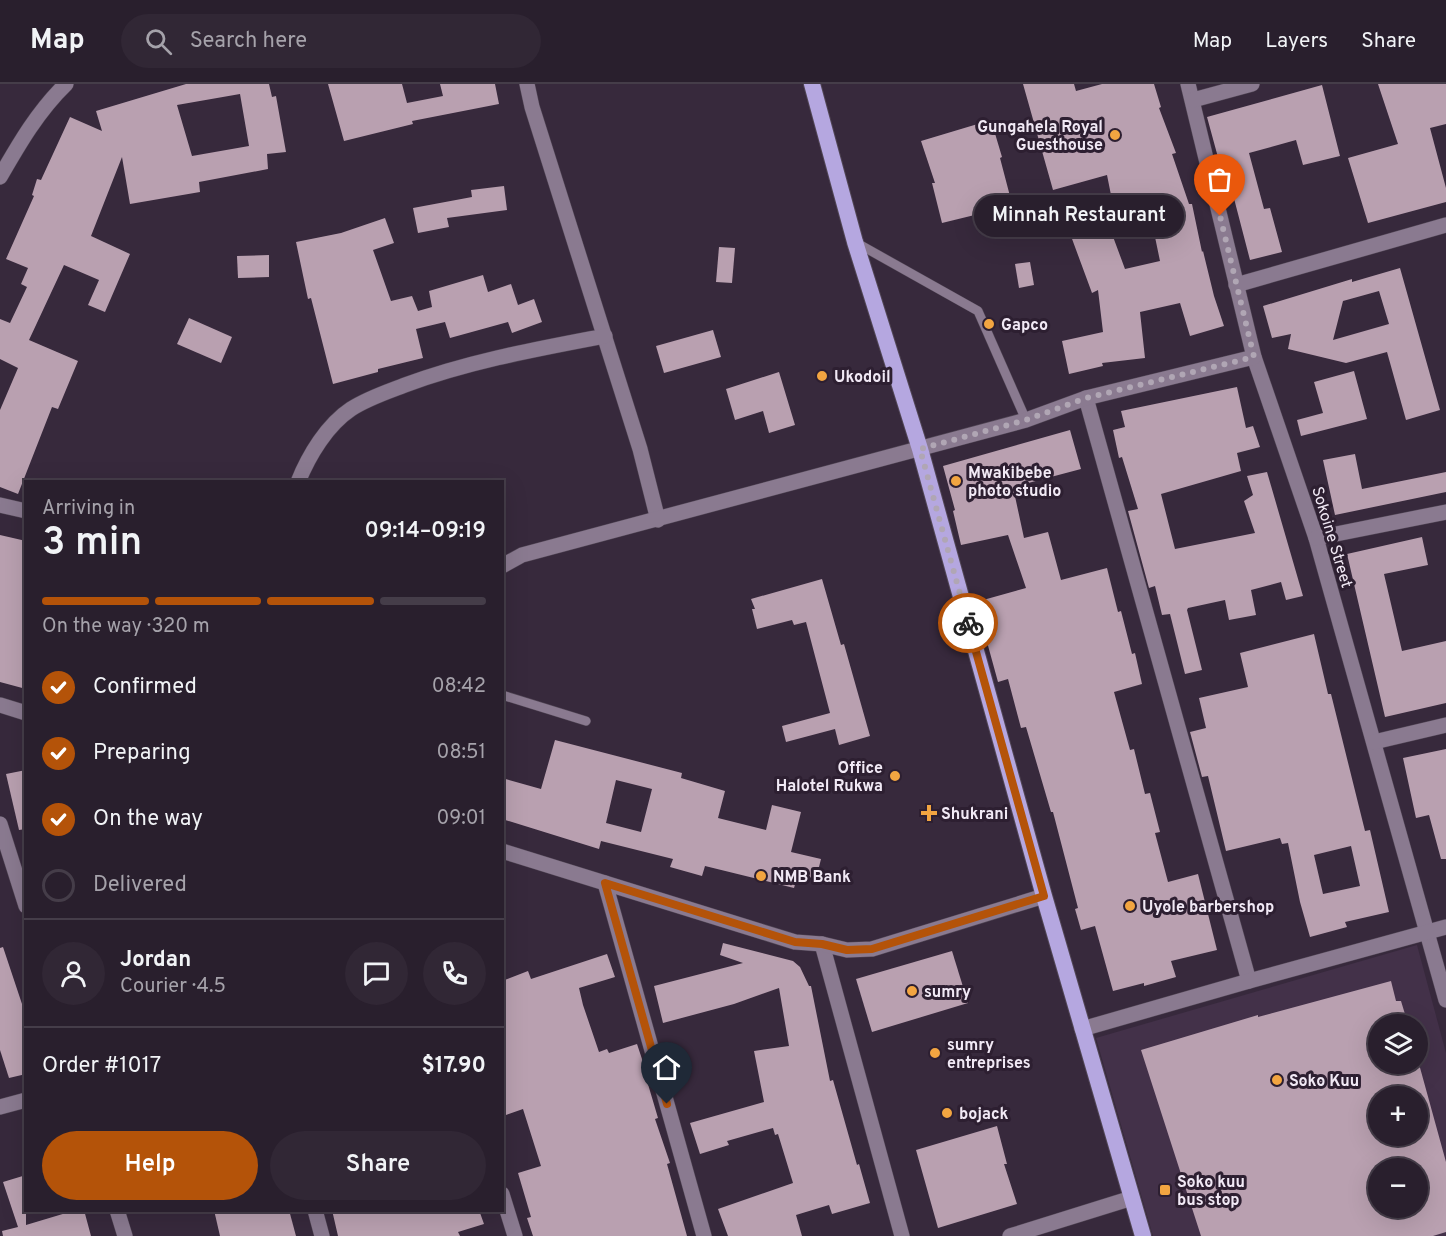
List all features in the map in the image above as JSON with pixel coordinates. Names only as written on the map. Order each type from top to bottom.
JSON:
[{"type":"highway","points":[[812,84],[855,242],[920,449],[1044,896],[1143,1236]]},
{"type":"street","points":[[0,177],[21,140],[44,108],[66,84]]},
{"type":"street","points":[[527,84],[532,107],[640,449],[658,520]]},
{"type":"street","name":"Sokoine Street","points":[[1188,84],[1254,357],[1316,538],[1446,1000]]},
{"type":"street","points":[[1193,100],[1252,84]]},
{"type":"street","points":[[1236,285],[1446,225]]},
{"type":"street","points":[[299,480],[304,465],[332,425],[351,409],[381,394],[426,377],[505,355],[604,336]]},
{"type":"street","points":[[504,565],[522,555],[1026,420],[1086,398],[1254,357]]},
{"type":"street","points":[[1086,398],[1249,981]]},
{"type":"street","points":[[0,505],[24,511]]},
{"type":"street","points":[[1316,538],[1446,512]]},
{"type":"street","points":[[0,705],[24,712]]},
{"type":"street","points":[[1374,742],[1446,725]]},
{"type":"street","points":[[0,824],[24,900]]},
{"type":"street","points":[[504,852],[795,942],[822,944],[847,950],[872,949],[1044,896]]},
{"type":"street","points":[[605,883],[704,1236]]},
{"type":"street","points":[[1082,1029],[1446,927]]},
{"type":"street","points":[[822,944],[902,1236]]},
{"type":"street","points":[[0,1107],[24,1101]]},
{"type":"street","points":[[1010,1236],[1132,1198]]},
{"type":"street","points":[[504,1200],[515,1236]]},
{"type":"street","points":[[118,1212],[125,1236]]},
{"type":"street","points":[[316,1212],[322,1236]]},
{"type":"lane","points":[[855,242],[978,311],[1026,420]]},
{"type":"lane","points":[[504,696],[586,720]]},
{"type":"shaded area","name":"Soko Kuu","points":[[1417,945],[1446,1053],[1446,1236],[1153,1236],[1096,1038]]},
{"type":"building","points":[[186,84],[269,84],[272,97],[276,96],[286,152],[267,154],[268,169],[199,182],[200,192],[130,204],[122,157],[91,236],[130,254],[105,312],[88,305],[99,280],[64,265],[29,340],[78,361],[58,409],[52,407],[18,494],[0,487],[0,410],[18,368],[0,359],[0,319],[10,323],[27,287],[21,284],[28,268],[6,259],[34,196],[32,195],[37,179],[41,180],[70,117],[102,131],[96,111]],"holes":[[[240,94],[249,146],[192,156],[177,105]]]},
{"type":"building","points":[[328,84],[402,84],[407,103],[443,96],[440,84],[495,84],[499,104],[412,121],[413,124],[344,141]]},
{"type":"building","points":[[1023,84],[1074,84],[1076,91],[1102,84],[1154,84],[1161,107],[1159,108],[1176,153],[1172,154],[1189,204],[1192,204],[1202,252],[1224,326],[1190,336],[1180,303],[1140,312],[1145,358],[1102,363],[1103,366],[1069,374],[1062,341],[1103,332],[1098,290],[1092,293],[1068,228],[1105,215],[1125,269],[1160,261],[1150,213],[1116,220],[1107,175],[1053,190]]},
{"type":"building","points":[[1378,84],[1446,84],[1446,124],[1430,128],[1446,188],[1446,202],[1368,223],[1348,158],[1398,144]]},
{"type":"building","points":[[1322,85],[1340,156],[1303,165],[1296,140],[1249,153],[1264,209],[1270,208],[1282,252],[1250,260],[1224,160],[1219,161],[1207,117]]},
{"type":"building","points":[[991,120],[1011,200],[989,205],[991,211],[942,223],[932,183],[935,183],[921,141]]},
{"type":"building","points":[[504,186],[507,210],[447,218],[449,227],[418,233],[413,208],[472,197],[471,190]]},
{"type":"building","points":[[385,218],[394,243],[373,250],[391,301],[412,296],[418,311],[432,307],[429,291],[483,275],[488,292],[511,284],[518,305],[534,299],[542,322],[512,333],[508,322],[450,338],[445,322],[416,329],[423,358],[378,369],[378,372],[333,384],[311,298],[308,299],[296,242],[341,233]]},
{"type":"building","points":[[719,247],[735,248],[732,283],[716,282]]},
{"type":"building","points":[[269,255],[269,277],[238,278],[237,256]]},
{"type":"building","points":[[1030,262],[1034,285],[1019,288],[1015,264]]},
{"type":"building","points":[[1400,268],[1440,410],[1406,420],[1387,352],[1346,363],[1288,349],[1291,334],[1272,338],[1263,306],[1352,279],[1352,282]],"holes":[[[1379,291],[1389,324],[1333,340],[1343,301]]]},
{"type":"building","points":[[189,318],[232,337],[221,363],[177,344]]},
{"type":"building","points":[[713,330],[721,357],[664,373],[656,346]]},
{"type":"building","points":[[1354,371],[1367,419],[1301,436],[1297,420],[1323,413],[1314,382]]},
{"type":"building","points":[[779,372],[795,425],[769,433],[763,411],[735,420],[726,389]]},
{"type":"building","points":[[1237,387],[1246,428],[1253,426],[1260,447],[1237,453],[1241,471],[1161,494],[1175,549],[1255,533],[1244,501],[1253,495],[1247,476],[1267,472],[1303,596],[1286,600],[1281,582],[1251,590],[1256,615],[1229,620],[1225,600],[1188,608],[1202,670],[1185,674],[1170,614],[1162,615],[1155,586],[1149,588],[1128,511],[1138,509],[1122,457],[1119,458],[1113,430],[1125,427],[1121,411]]},
{"type":"building","points":[[1070,430],[1081,469],[1013,487],[1024,538],[1048,532],[1061,580],[1107,568],[1118,612],[1121,611],[1132,654],[1135,653],[1142,684],[1114,692],[1130,750],[1134,749],[1145,794],[1150,793],[1160,832],[1155,833],[1168,882],[1198,874],[1217,950],[1171,961],[1176,977],[1144,986],[1144,983],[1113,991],[1095,926],[1081,930],[1075,909],[1078,908],[1053,812],[1051,812],[1026,727],[1021,728],[1008,679],[998,682],[976,602],[1026,588],[1008,535],[961,545],[953,511],[955,510],[943,466]]},
{"type":"building","points":[[1355,454],[1362,489],[1446,472],[1446,492],[1335,515],[1323,460]]},
{"type":"building","points":[[0,535],[24,541],[24,688],[0,682]]},
{"type":"building","points":[[1422,537],[1428,565],[1384,574],[1402,651],[1446,641],[1446,703],[1385,717],[1347,554]]},
{"type":"building","points":[[822,579],[841,645],[844,644],[870,736],[839,745],[835,729],[786,742],[782,726],[830,713],[806,622],[794,625],[792,620],[757,629],[752,609],[755,609],[751,599]]},
{"type":"building","points":[[1314,634],[1365,831],[1370,830],[1389,912],[1345,922],[1347,927],[1310,937],[1288,843],[1282,844],[1280,838],[1226,851],[1208,776],[1202,777],[1190,732],[1206,728],[1199,698],[1248,687],[1240,653]],"holes":[[[1351,846],[1360,886],[1323,894],[1314,855]]]},
{"type":"building","points":[[555,740],[682,773],[681,778],[725,791],[718,818],[766,830],[772,805],[801,812],[791,852],[821,859],[816,879],[798,874],[794,888],[705,866],[702,876],[670,867],[673,859],[601,841],[599,849],[504,820],[504,779],[541,789]],"holes":[[[616,780],[652,789],[641,832],[606,823]]]},
{"type":"building","points":[[1446,749],[1446,859],[1441,859],[1429,815],[1416,818],[1403,758]]},
{"type":"building","points":[[24,770],[24,829],[19,830],[6,774]]},
{"type":"building","points":[[723,943],[793,961],[800,967],[811,986],[830,1081],[833,1080],[870,1203],[832,1214],[829,1205],[796,1215],[802,1236],[728,1236],[718,1209],[793,1183],[778,1134],[775,1135],[773,1128],[727,1141],[729,1145],[700,1154],[690,1123],[764,1102],[754,1051],[789,1046],[779,988],[734,1004],[663,1023],[654,986],[743,963],[720,955]]},
{"type":"building","points":[[3,947],[24,1010],[24,1074],[9,1078],[0,1050],[0,948]]},
{"type":"building","name":"sumry","points":[[952,951],[968,1003],[872,1032],[856,979]]},
{"type":"building","points":[[607,954],[615,977],[579,988],[583,1005],[599,1052],[607,1049],[609,1053],[637,1044],[647,1074],[645,1074],[658,1118],[655,1119],[670,1163],[667,1164],[687,1236],[533,1236],[527,1218],[531,1217],[518,1173],[541,1166],[523,1109],[506,1115],[504,1110],[504,980],[528,971],[531,979]]},
{"type":"building","name":"Soko Kuu","points":[[1391,981],[1396,1001],[1401,1001],[1405,1014],[1368,1014],[1368,1074],[1422,1074],[1425,1086],[1368,1086],[1368,1146],[1428,1146],[1428,1097],[1446,1162],[1446,1232],[1433,1236],[1201,1236],[1141,1050],[1258,1015],[1258,1017]]},
{"type":"building","points":[[997,1126],[1007,1164],[1004,1164],[1017,1204],[938,1228],[916,1150]]},
{"type":"building","points":[[24,1176],[26,1225],[69,1212],[85,1212],[91,1236],[3,1236],[2,1231],[18,1227],[3,1182]]},
{"type":"building","points":[[214,1212],[290,1212],[296,1236],[220,1236]]},
{"type":"building","points":[[332,1212],[480,1212],[484,1224],[458,1232],[460,1236],[338,1236]]},
{"type":"way so far","points":[[968,623],[920,449],[1026,420],[1086,398],[1254,357],[1220,216]]},
{"type":"place","name":"Gungahela Royal Guesthouse","points":[[1115,135]]},
{"type":"place","name":"Minnah Restaurant","points":[[1220,216]]},
{"type":"place","name":"Gapco","points":[[989,324]]},
{"type":"place","name":"Ukodoil","points":[[822,376]]},
{"type":"place","name":"Mwakibebe photo studio","points":[[956,481]]},
{"type":"place","name":"Office Halotel Rukwa","points":[[895,776]]},
{"type":"place","name":"Shukrani","points":[[929,813]]},
{"type":"place","name":"NMB Bank","points":[[761,876]]},
{"type":"place","name":"Uyole barbershop","points":[[1130,906]]},
{"type":"place","name":"sumry","points":[[912,991]]},
{"type":"place","name":"sumry entreprises","points":[[935,1053]]},
{"type":"place","name":"Soko Kuu","points":[[1277,1080]]},
{"type":"place","name":"bojack","points":[[947,1113]]},
{"type":"place","name":"Soko kuu bus stop","points":[[1165,1190]]},
{"type":"route","points":[[667,1104],[605,883],[795,942],[822,944],[847,950],[872,949],[1044,896],[968,623]]}]
